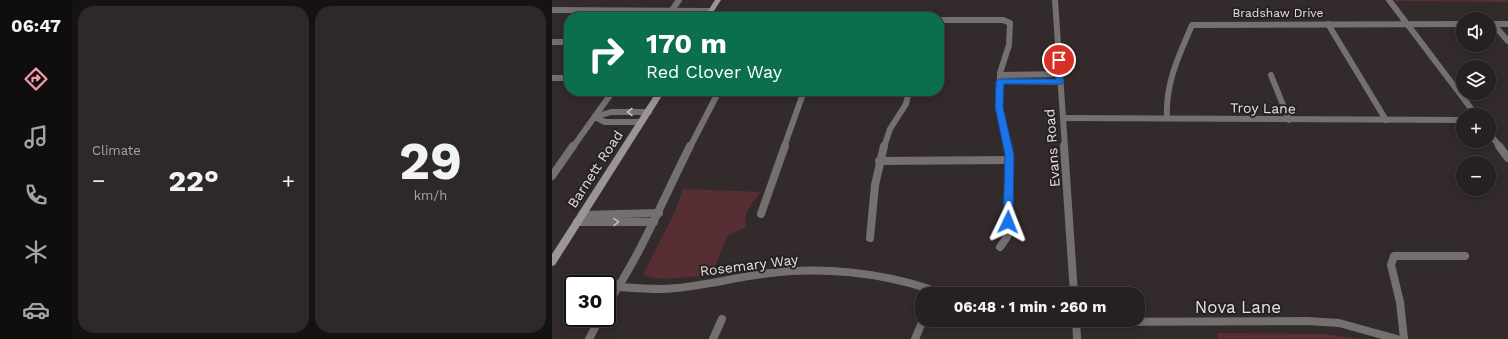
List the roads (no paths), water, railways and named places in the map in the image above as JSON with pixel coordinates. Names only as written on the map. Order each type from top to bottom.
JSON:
[{"type":"street","points":[[671,11],[679,0]]},
{"type":"street","points":[[710,12],[718,0]]},
{"type":"street","name":"Evans Road","points":[[1055,0],[1074,287]]},
{"type":"street","points":[[1389,0],[1471,108]]},
{"type":"street","points":[[552,10],[684,12]]},
{"type":"street","points":[[944,20],[1007,21],[1011,26],[1009,45],[1000,78],[999,107],[1008,142],[1010,160],[1007,237],[1000,247]]},
{"type":"street","points":[[1328,24],[1386,120]]},
{"type":"street","name":"Bradshaw Drive","points":[[1167,118],[1165,108],[1169,82],[1192,25],[1456,24]]},
{"type":"street","points":[[1496,24],[1508,24]]},
{"type":"street","points":[[1496,29],[1508,41]]},
{"type":"street","points":[[553,42],[564,42]]},
{"type":"street","points":[[1271,75],[1289,120]]},
{"type":"street","points":[[552,78],[564,78]]},
{"type":"street","points":[[1000,78],[1060,78]]},
{"type":"street","points":[[552,176],[610,96]]},
{"type":"street","name":"Barnett Road","points":[[552,262],[658,96]]},
{"type":"street","points":[[616,290],[659,213],[673,180],[716,96]]},
{"type":"street","points":[[761,214],[802,96]]},
{"type":"street","points":[[870,238],[875,179],[879,161],[888,132],[908,100],[908,96]]},
{"type":"street","points":[[595,117],[611,112],[649,112]]},
{"type":"street","points":[[595,117],[605,122],[642,122]]},
{"type":"street","name":"Troy Lane","points":[[1063,118],[1456,120]]},
{"type":"street","points":[[1496,142],[1508,158]]},
{"type":"street","points":[[879,161],[1010,160]]},
{"type":"street","points":[[552,165],[560,165]]},
{"type":"street","points":[[580,219],[659,213]]},
{"type":"street","points":[[580,219],[654,222]]},
{"type":"street","points":[[1404,339],[1400,302],[1391,265],[1394,256],[1465,256]]},
{"type":"street","name":"Rosemary Way","points":[[619,286],[662,289],[712,283],[770,273],[826,270],[906,281],[919,287]]},
{"type":"street","points":[[713,339],[722,319]]},
{"type":"street","name":"Nova Lane","points":[[1145,321],[1307,321],[1339,323],[1397,339]]},
{"type":"street","points":[[590,339],[596,327]]},
{"type":"street","points":[[915,339],[920,327]]},
{"type":"street","points":[[1076,327],[1077,339]]}]
